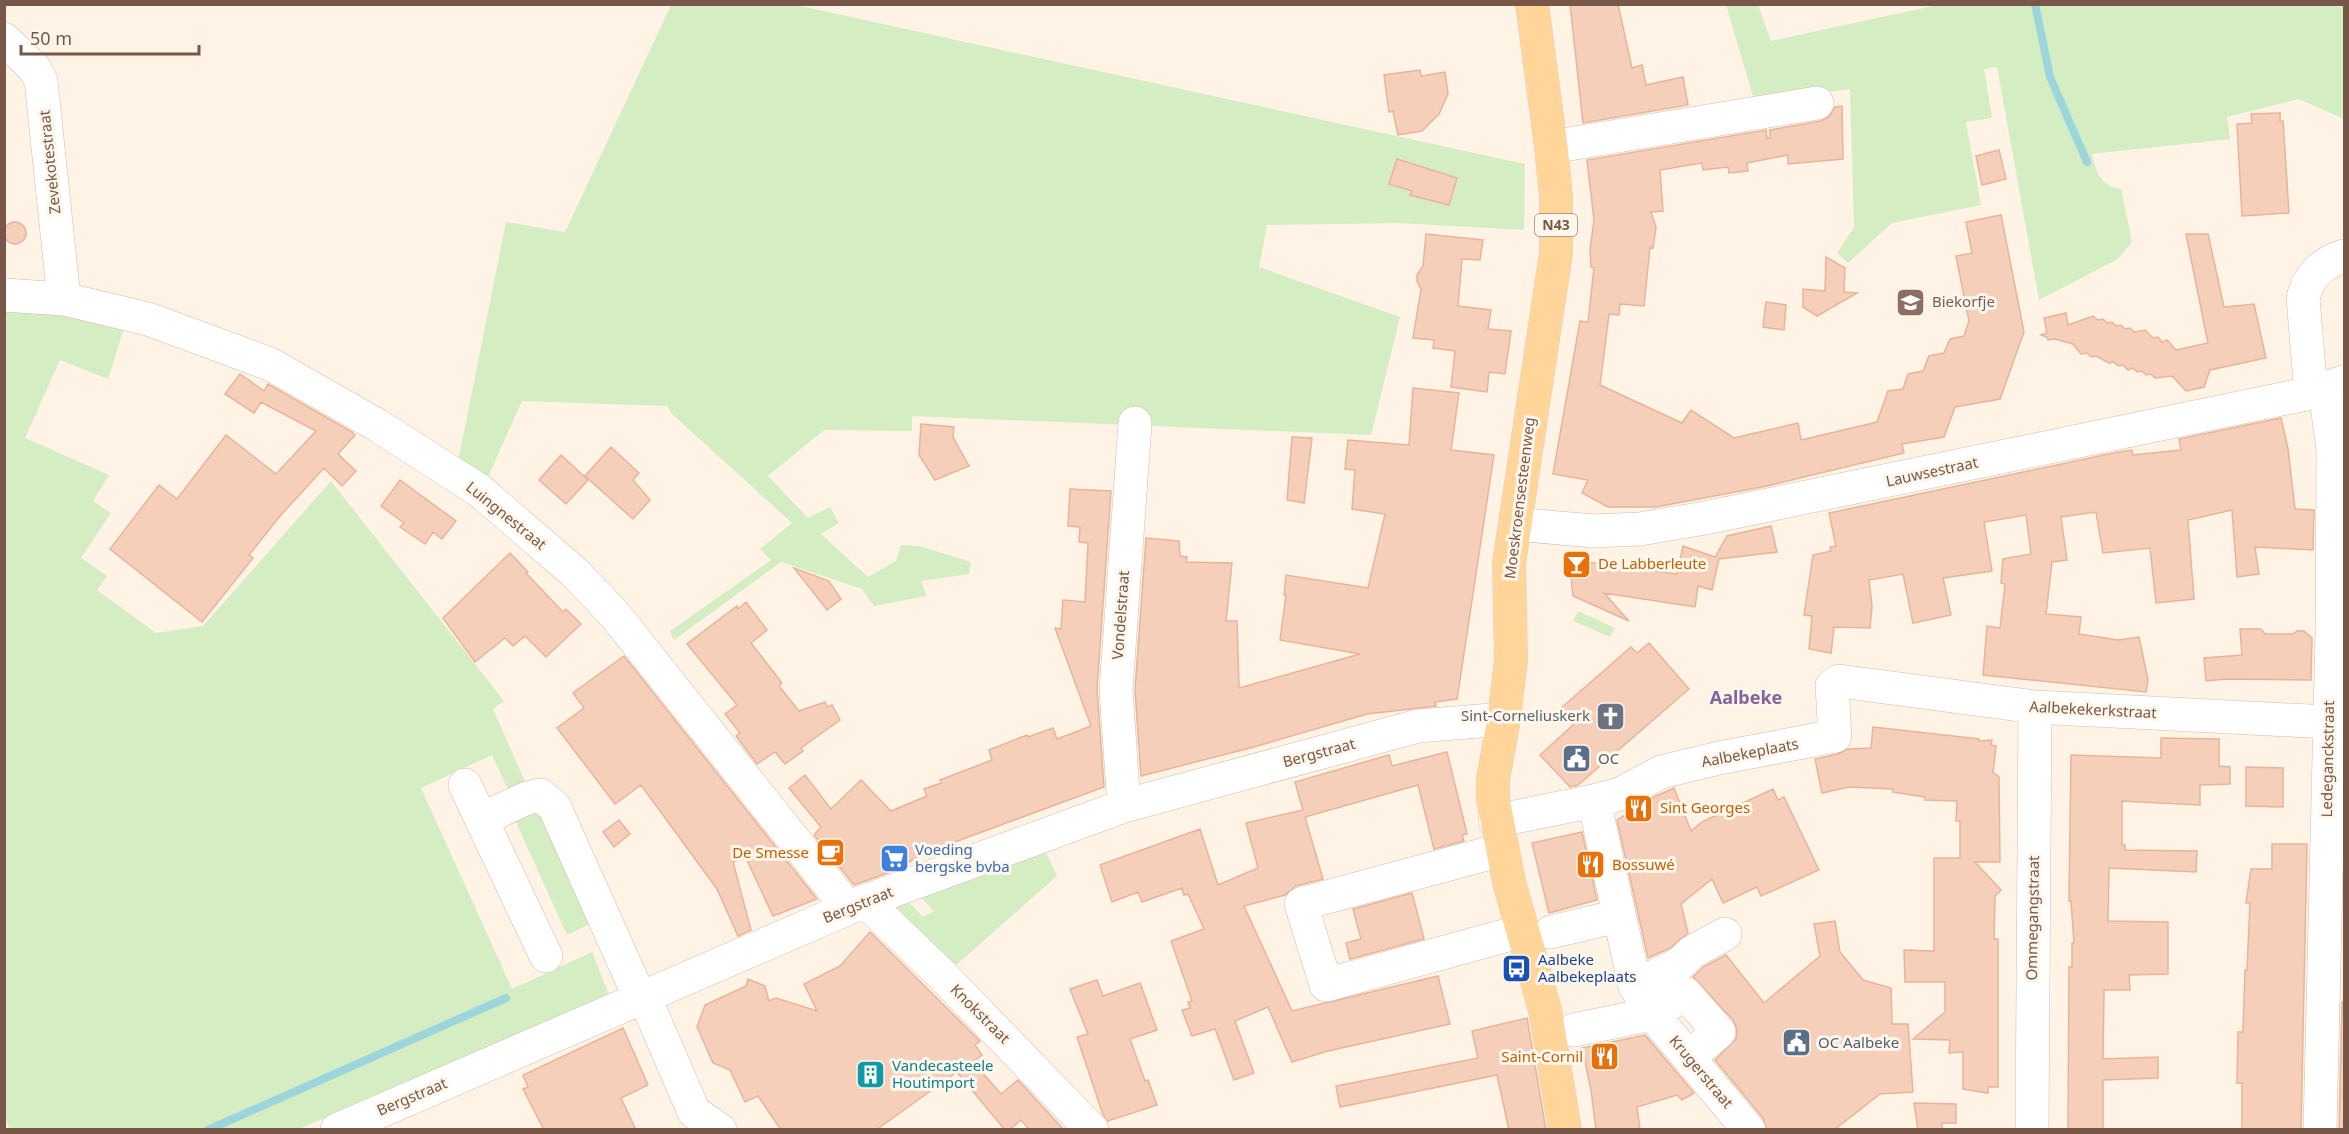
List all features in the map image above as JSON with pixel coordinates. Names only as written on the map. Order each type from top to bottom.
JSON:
[{"type":"main road","name":"Moeskroensesteenweg","points":[[1532,4],[1556,197],[1556,253],[1509,563],[1510,660],[1504,719],[1493,779],[1498,835],[1537,932],[1545,1010],[1565,1130]]},
{"type":"street","name":"Zevekotestraat","points":[[4,39],[35,69],[41,81],[64,299]]},
{"type":"street","points":[[1551,147],[1817,103]]},
{"type":"street","name":"Ledeganckstraat","points":[[2320,1130],[2337,772],[2328,722],[2338,632],[2333,450],[2327,388],[2303,298],[2306,285],[2316,271],[2329,261],[2344,256]]},
{"type":"street","name":"Luingnestraat","points":[[4,295],[64,299],[148,319],[270,364],[377,425],[480,491],[574,572],[615,615],[856,904]]},
{"type":"street","name":"Lauwsestraat","points":[[1515,524],[1593,531],[1640,528],[1705,518],[2327,388]]},
{"type":"street","name":"Vondelstraat","points":[[1124,806],[1116,690],[1135,423]]},
{"type":"street","name":"Aalbekeplaats","points":[[1537,932],[1326,985],[1302,904],[1594,801],[1620,794],[1661,772],[1719,758],[1835,736],[1832,686],[1839,681],[1859,683]]},
{"type":"street","name":"Aalbekekerkstraat","points":[[1859,683],[2035,707],[2328,722]]},
{"type":"street","name":"Ommegangstraat","points":[[2032,1130],[2035,707]]},
{"type":"street","name":"Bergstraat","points":[[337,1130],[856,904],[1124,806],[1418,726],[1504,719]]},
{"type":"street","points":[[465,785],[546,956]]},
{"type":"street","points":[[482,819],[527,798],[540,795],[554,806],[694,1112],[720,1130]]},
{"type":"street","points":[[1594,801],[1639,998]]},
{"type":"street","name":"Knokstraat","points":[[856,904],[941,974],[1092,1130]]},
{"type":"street","points":[[1537,932],[1614,917]]},
{"type":"street","points":[[1578,1025],[1639,998],[1692,952],[1725,934]]},
{"type":"street","name":"Krugerstraat","points":[[1639,998],[1749,1130]]},
{"type":"green space","points":[[671,5],[796,5],[1525,164],[1524,230],[1398,223],[1267,225],[1259,267],[1400,317],[1371,435],[912,416],[912,431],[824,430],[768,476],[808,518],[830,507],[839,523],[821,534],[868,577],[896,561],[901,545],[919,546],[971,562],[969,574],[921,581],[927,596],[874,606],[862,589],[781,562],[674,640],[670,631],[771,560],[760,549],[792,523],[672,414],[667,406],[522,401],[488,477],[457,467],[506,222],[565,232]]},
{"type":"green space","points":[[1726,5],[1758,5],[1771,41],[1937,5],[2344,5],[2344,119],[2299,99],[2227,117],[2230,139],[2092,154],[2100,178],[2114,188],[2121,189],[2132,242],[2118,259],[2039,300],[1997,67],[1984,69],[1992,118],[1966,122],[1981,205],[1892,223],[1848,263],[1837,253],[1854,227],[1850,89],[1755,103]]},
{"type":"green space","points":[[5,308],[66,314],[124,328],[108,379],[60,360],[25,438],[109,475],[93,501],[111,513],[81,558],[107,576],[97,590],[156,633],[203,626],[331,481],[504,701],[493,709],[527,786],[510,794],[492,755],[421,788],[512,989],[592,952],[610,997],[299,1129],[10,1130],[5,1119]]},
{"type":"green space","points":[[1578,611],[1615,628],[1610,637],[1573,621]]},
{"type":"green space","points":[[537,808],[592,923],[567,935],[514,818]]},
{"type":"green space","points":[[1044,848],[1057,876],[954,967],[890,906],[905,898],[923,917],[934,911],[918,894]]},
{"type":"building","points":[[1570,4],[1618,4],[1632,68],[1642,65],[1646,85],[1683,77],[1688,105],[1583,123]]},
{"type":"building","points":[[1420,70],[1421,76],[1445,72],[1448,94],[1439,114],[1422,131],[1398,135],[1393,111],[1389,112],[1384,75]]},
{"type":"building","points":[[1842,106],[1843,159],[1788,164],[1788,155],[1747,163],[1748,171],[1729,173],[1728,167],[1703,170],[1702,163],[1660,170],[1663,211],[1651,212],[1656,227],[1653,248],[1650,247],[1644,306],[1620,304],[1619,315],[1609,314],[1600,385],[1682,423],[1691,410],[1734,438],[1798,423],[1801,440],[1877,422],[1888,391],[1903,389],[1908,374],[1923,371],[1929,356],[1944,353],[1950,339],[1964,336],[1969,321],[1956,256],[1972,253],[1966,222],[2001,215],[2024,332],[2000,399],[1955,407],[1944,437],[1902,444],[1904,453],[1767,486],[1656,507],[1608,507],[1582,493],[1588,480],[1553,474],[1580,321],[1588,322],[1594,268],[1591,267],[1590,250],[1594,220],[1587,160],[1766,130],[1767,138],[1770,138],[1770,130],[1821,121],[1829,117],[1835,107]]},
{"type":"building","points":[[2280,113],[2280,121],[2283,121],[2289,213],[2242,216],[2237,124],[2252,123],[2251,114]]},
{"type":"building","points":[[1999,150],[2006,179],[1982,185],[1976,156]]},
{"type":"building","points":[[1397,159],[1457,178],[1449,205],[1410,195],[1412,191],[1389,184]]},
{"type":"building","points":[[11,222],[19,222],[26,229],[26,237],[19,244],[11,244],[4,237],[4,229]]},
{"type":"building","points":[[1426,234],[1483,240],[1480,260],[1462,259],[1458,306],[1491,310],[1488,329],[1511,331],[1505,374],[1489,372],[1487,392],[1451,387],[1455,351],[1433,348],[1434,340],[1413,338],[1421,289],[1417,275],[1423,266]]},
{"type":"building","points":[[2186,234],[2208,234],[2224,307],[2254,304],[2266,358],[2210,370],[2204,387],[2186,391],[2172,376],[2155,378],[2142,371],[2137,372],[2133,368],[2128,370],[2123,365],[2109,363],[2096,356],[2091,357],[2087,353],[2081,354],[2073,344],[2055,339],[2048,340],[2047,337],[2041,335],[2047,333],[2044,318],[2066,313],[2068,325],[2093,316],[2107,323],[2112,322],[2116,326],[2121,325],[2125,329],[2130,328],[2134,332],[2145,330],[2153,338],[2158,337],[2162,342],[2167,340],[2176,350],[2208,343]]},
{"type":"building","points":[[1826,257],[1845,268],[1844,292],[1857,293],[1817,316],[1803,307],[1803,289],[1825,291]]},
{"type":"building","points":[[1766,302],[1786,305],[1784,330],[1763,327]]},
{"type":"building","points":[[240,374],[264,391],[268,384],[352,432],[355,435],[338,454],[356,471],[342,486],[324,468],[280,516],[249,555],[253,558],[202,622],[110,549],[159,485],[177,499],[226,435],[276,474],[316,431],[261,402],[254,413],[225,394]]},
{"type":"building","points":[[1413,388],[1459,393],[1451,450],[1494,455],[1457,699],[1435,702],[1436,706],[1367,714],[1254,747],[1141,776],[1135,690],[1146,538],[1179,541],[1180,556],[1187,557],[1186,562],[1232,563],[1226,621],[1237,621],[1239,688],[1360,654],[1280,640],[1286,595],[1284,595],[1286,575],[1368,588],[1385,514],[1352,509],[1355,470],[1345,469],[1348,440],[1409,445]]},
{"type":"building","points":[[2281,418],[2288,449],[2295,509],[2314,510],[2313,550],[2255,547],[2259,574],[2237,577],[2232,510],[2188,520],[2194,599],[2156,603],[2150,548],[2103,553],[2096,512],[2061,517],[2067,560],[2052,562],[2046,614],[2081,617],[2079,634],[2118,640],[2139,637],[2148,680],[2146,692],[1983,675],[1987,626],[2000,628],[2005,584],[2001,583],[2003,559],[2031,554],[2026,515],[1984,522],[1992,571],[1943,578],[1951,615],[1913,623],[1903,574],[1869,580],[1872,606],[1870,628],[1834,627],[1831,653],[1809,649],[1812,616],[1804,615],[1813,555],[1831,551],[1830,547],[1836,546],[1829,513],[2118,452],[2132,450],[2133,455],[2181,450],[2179,439]]},
{"type":"building","points":[[921,424],[954,427],[953,437],[969,466],[935,480],[919,455]]},
{"type":"building","points":[[1292,437],[1312,438],[1304,503],[1287,500]]},
{"type":"building","points":[[611,447],[639,473],[633,480],[650,500],[633,519],[585,476]]},
{"type":"building","points":[[561,455],[588,480],[566,504],[539,480]]},
{"type":"building","points":[[400,480],[456,521],[442,539],[433,532],[425,544],[400,527],[404,523],[381,506]]},
{"type":"building","points":[[1070,489],[1111,491],[1097,689],[1104,787],[922,854],[898,869],[854,885],[814,835],[821,827],[789,788],[805,775],[831,809],[861,780],[891,811],[927,796],[924,789],[941,783],[940,780],[992,760],[989,750],[1027,735],[1028,737],[1053,728],[1057,739],[1091,726],[1055,628],[1061,629],[1063,600],[1085,602],[1088,543],[1079,542],[1080,527],[1068,526]]},
{"type":"building","points":[[1771,526],[1777,552],[1719,559],[1712,590],[1698,586],[1695,607],[1604,593],[1629,621],[1573,596],[1571,577],[1573,560],[1677,574],[1683,546],[1715,557],[1727,536]]},
{"type":"building","points":[[510,553],[563,612],[566,609],[581,624],[546,657],[525,636],[513,646],[505,638],[475,662],[443,618]]},
{"type":"building","points":[[794,568],[829,581],[841,599],[827,610]]},
{"type":"building","points":[[746,602],[767,630],[751,643],[782,683],[779,686],[799,711],[825,702],[827,707],[832,705],[840,720],[801,748],[803,751],[785,764],[775,752],[757,764],[736,736],[740,733],[725,714],[737,705],[687,644],[737,606],[738,609]]},
{"type":"building","points":[[2240,629],[2261,629],[2265,634],[2293,634],[2297,631],[2304,631],[2312,638],[2311,680],[2226,679],[2206,681],[2204,658],[2242,655]]},
{"type":"building","name":"Sint-Corneliuskerk","points":[[1649,643],[1689,689],[1578,785],[1570,787],[1540,755],[1573,725],[1560,709],[1631,647],[1637,653]]},
{"type":"building","points":[[624,656],[817,899],[773,916],[746,858],[733,862],[751,930],[738,936],[717,889],[641,785],[615,804],[557,728],[584,708],[573,693]]},
{"type":"building","points":[[1873,727],[1979,739],[1979,741],[1992,740],[1991,745],[1996,746],[1993,772],[1999,777],[2000,862],[1975,862],[2001,890],[1995,896],[1994,939],[1998,939],[1998,1087],[1988,1087],[1988,1093],[1963,1089],[1963,1052],[1949,1053],[1950,1040],[1913,1039],[1945,1012],[1945,982],[1905,982],[1904,950],[1934,951],[1934,858],[1960,858],[1960,821],[1956,821],[1957,801],[1925,800],[1925,797],[1893,792],[1893,789],[1849,787],[1822,793],[1815,759],[1838,754],[1848,749],[1871,748]]},
{"type":"building","points":[[2161,738],[2219,739],[2219,766],[2230,767],[2230,784],[2200,785],[2200,805],[2122,801],[2122,845],[2125,845],[2125,850],[2197,851],[2196,872],[2109,868],[2108,921],[2168,922],[2168,974],[2129,975],[2130,990],[2104,990],[2103,1059],[2158,1057],[2158,1078],[2103,1080],[2103,1130],[2068,1130],[2069,967],[2072,967],[2072,943],[2074,943],[2071,901],[2069,901],[2071,755],[2161,758]]},
{"type":"building","points":[[1447,752],[1467,834],[1462,835],[1464,841],[1434,849],[1418,785],[1305,817],[1323,879],[1296,886],[1285,895],[1244,906],[1292,1011],[1438,976],[1450,1024],[1328,1051],[1292,1062],[1268,1007],[1235,1021],[1254,1073],[1234,1080],[1215,1029],[1192,1036],[1182,1010],[1190,1008],[1188,1002],[1192,1001],[1171,941],[1204,929],[1188,894],[1184,895],[1182,888],[1142,902],[1138,892],[1112,902],[1100,865],[1200,829],[1218,885],[1258,868],[1246,823],[1303,810],[1295,782],[1389,755],[1392,766]]},
{"type":"building","points":[[2246,767],[2283,768],[2283,807],[2246,806]]},
{"type":"building","points":[[1674,788],[1691,831],[1702,822],[1773,789],[1778,800],[1784,797],[1819,870],[1761,896],[1757,887],[1723,903],[1712,879],[1681,904],[1688,933],[1670,948],[1648,958],[1617,820],[1654,797]]},
{"type":"building","points":[[619,820],[630,834],[614,847],[603,832]]},
{"type":"building","points":[[1582,832],[1597,900],[1549,913],[1532,843]]},
{"type":"building","points":[[2272,844],[2307,844],[2301,1130],[2242,1130],[2242,1083],[2237,1083],[2238,1032],[2243,1032],[2245,970],[2247,970],[2250,903],[2246,903],[2251,869],[2272,869]]},
{"type":"building","points":[[1412,893],[1424,939],[1350,959],[1346,943],[1361,939],[1353,909]]},
{"type":"building","name":"OC Aalbeke","points":[[1835,921],[1840,952],[1863,980],[1891,988],[1892,1024],[1908,1024],[1913,1092],[1880,1094],[1834,1130],[1767,1130],[1763,1118],[1715,1060],[1736,1039],[1737,1029],[1733,1020],[1693,977],[1703,967],[1726,955],[1764,1003],[1820,956],[1814,924]]},
{"type":"building","points":[[870,932],[980,1041],[975,1045],[982,1055],[973,1062],[1001,1094],[1018,1080],[1064,1130],[1030,1130],[1021,1120],[1009,1130],[1005,1130],[957,1072],[876,1130],[781,1130],[758,1096],[745,1102],[730,1070],[713,1063],[697,1027],[705,1005],[746,986],[748,979],[765,986],[769,1001],[776,998],[817,1011],[804,984],[840,966]]},
{"type":"building","points":[[1097,980],[1103,996],[1140,983],[1157,1030],[1130,1039],[1145,1081],[1148,1080],[1157,1105],[1108,1121],[1103,1115],[1077,1037],[1088,1034],[1070,989]]},
{"type":"building","points":[[2342,1002],[2344,1002],[2344,1130],[2339,1130]]},
{"type":"building","points":[[1527,1018],[1546,1130],[1509,1130],[1497,1075],[1340,1107],[1336,1086],[1478,1058],[1472,1031]]},
{"type":"building","points":[[623,1028],[648,1085],[621,1098],[636,1130],[544,1130],[523,1089],[528,1087],[523,1075]]},
{"type":"building","points":[[1645,1035],[1694,1093],[1682,1100],[1677,1095],[1637,1107],[1640,1130],[1596,1130],[1591,1090],[1582,1048]]},
{"type":"building","points":[[1914,1103],[1956,1104],[1956,1123],[1942,1123],[1942,1130],[1918,1130]]},
{"type":"waterway","points":[[2035,4],[2050,77],[2087,162]]},
{"type":"waterway","points":[[208,1130],[506,998]]},
{"type":"place","name":"Biekorfje","points":[[1911,302]]},
{"type":"place","name":"De Labberleute","points":[[1577,564]]},
{"type":"place","name":"Sint-Corneliuskerk","points":[[1611,716]]},
{"type":"place","name":"OC","points":[[1577,759]]},
{"type":"place","name":"Sint Georges","points":[[1639,808]]},
{"type":"place","name":"De Smesse","points":[[830,853]]},
{"type":"place","name":"Voeding bergske bvba","points":[[894,859]]},
{"type":"place","name":"Bossuwé","points":[[1591,865]]},
{"type":"place","name":"Aalbeke Aalbekeplaats","points":[[1517,969]]},
{"type":"place","name":"OC Aalbeke","points":[[1797,1043]]},
{"type":"place","name":"Saint-Cornil","points":[[1604,1057]]},
{"type":"place","name":"Vandecasteele Houtimport","points":[[871,1075]]},
{"type":"district","name":"Aalbeke","points":[[1746,698]]}]
